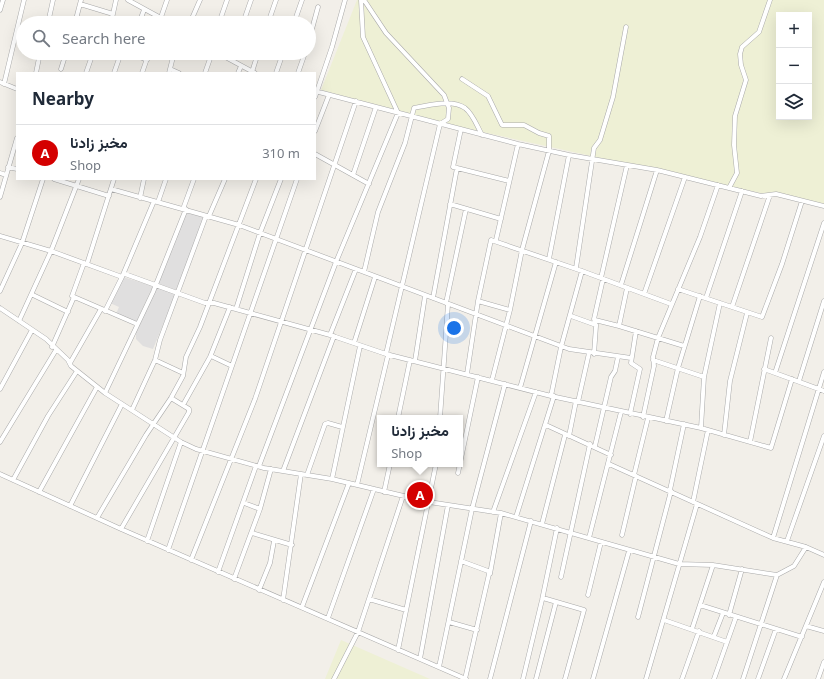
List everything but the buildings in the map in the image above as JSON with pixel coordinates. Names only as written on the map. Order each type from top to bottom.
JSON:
[{"type":"street","points":[[0,10],[3,0]]},
{"type":"street","points":[[20,16],[24,0]]},
{"type":"street","points":[[50,16],[53,0]]},
{"type":"street","points":[[77,16],[80,2],[113,14],[116,0]]},
{"type":"street","points":[[128,0],[138,2],[144,10],[157,16]]},
{"type":"street","points":[[162,16],[167,0]]},
{"type":"street","points":[[193,16],[200,0]]},
{"type":"street","points":[[221,16],[227,0]]},
{"type":"street","points":[[245,16],[251,0]]},
{"type":"street","points":[[270,16],[276,0]]},
{"type":"street","points":[[296,16],[302,0]]},
{"type":"street","points":[[345,0],[332,47],[316,91],[376,106],[413,118],[518,144],[594,160],[657,170],[761,196],[776,194],[824,206]]},
{"type":"street","points":[[218,572],[309,330],[398,113],[364,36],[361,0]]},
{"type":"street","points":[[357,485],[440,124],[448,119],[449,108],[446,104],[444,95],[386,33],[364,0]]},
{"type":"street","points":[[729,188],[737,173],[734,145],[735,116],[746,80],[741,65],[740,54],[742,47],[759,32],[770,0]]},
{"type":"street","points":[[316,16],[318,7]]},
{"type":"street","points":[[142,16],[144,10]]},
{"type":"street","points":[[576,268],[594,160],[594,148],[600,140],[613,97],[626,27]]},
{"type":"street","points":[[16,30],[2,83],[16,89]]},
{"type":"street","points":[[36,72],[39,60]]},
{"type":"street","points":[[61,69],[64,60]]},
{"type":"street","points":[[86,72],[91,60]]},
{"type":"street","points":[[114,72],[119,60]]},
{"type":"street","points":[[142,72],[146,60]]},
{"type":"street","points":[[169,71],[172,60]]},
{"type":"street","points":[[204,72],[209,60]]},
{"type":"street","points":[[232,60],[253,72],[256,60]]},
{"type":"street","points":[[276,72],[281,60]]},
{"type":"street","points":[[298,72],[303,60]]},
{"type":"street","points":[[238,72],[241,66]]},
{"type":"street","points":[[462,79],[488,96],[502,125],[524,125],[539,133],[549,136],[549,151],[522,250],[507,326],[492,380]]},
{"type":"street","points":[[316,128],[329,95]]},
{"type":"street","points":[[191,560],[255,399],[356,101]]},
{"type":"street","points":[[364,272],[378,212],[405,143],[413,118],[414,108],[435,103],[464,108],[473,118],[482,135]]},
{"type":"street","points":[[353,176],[376,106]]},
{"type":"street","points":[[461,129],[453,167],[508,181]]},
{"type":"street","points":[[0,197],[16,141]]},
{"type":"street","points":[[496,240],[508,181],[518,144]]},
{"type":"street","points":[[316,155],[334,166],[369,184]]},
{"type":"street","points":[[549,259],[569,155]]},
{"type":"street","points":[[542,524],[591,354],[602,278],[627,165]]},
{"type":"street","points":[[8,167],[16,169]]},
{"type":"street","points":[[433,298],[457,168]]},
{"type":"street","points":[[621,286],[657,170]]},
{"type":"street","points":[[0,173],[6,175]]},
{"type":"street","points":[[644,294],[685,177]]},
{"type":"street","points":[[0,291],[22,243],[43,180]]},
{"type":"street","points":[[57,180],[109,196]]},
{"type":"street","points":[[19,321],[33,295],[79,180]]},
{"type":"street","points":[[0,442],[54,349],[74,297],[72,295],[86,264],[114,180]]},
{"type":"street","points":[[140,198],[144,180]]},
{"type":"street","points":[[70,363],[123,276],[166,180]]},
{"type":"street","points":[[105,393],[156,285],[194,180]]},
{"type":"street","points":[[132,410],[155,360],[160,340],[207,216],[225,180]]},
{"type":"street","points":[[97,518],[153,424],[171,398],[183,374],[186,357],[193,345],[210,303],[256,180]]},
{"type":"street","points":[[236,309],[260,233],[281,180]]},
{"type":"street","points":[[168,550],[202,450],[252,313],[297,180]]},
{"type":"street","points":[[622,535],[646,417],[654,366],[653,360],[658,338],[718,185]]},
{"type":"street","points":[[111,189],[239,225],[561,347],[591,354],[631,358]]},
{"type":"street","points":[[706,298],[742,191]]},
{"type":"street","points":[[732,307],[770,195]]},
{"type":"street","points":[[678,289],[758,317],[763,316],[786,252],[802,201]]},
{"type":"street","points":[[450,204],[501,219]]},
{"type":"street","points":[[440,415],[447,304],[466,208]]},
{"type":"street","points":[[775,373],[824,223]]},
{"type":"street","points":[[0,236],[51,251],[86,264],[210,303],[230,307],[332,336],[387,354],[443,367],[552,396],[630,414],[701,428],[771,448],[792,379]]},
{"type":"street","points":[[467,374],[478,301],[490,241],[496,240],[582,270],[671,304]]},
{"type":"street","points":[[520,388],[556,262]]},
{"type":"street","points":[[283,471],[356,269]]},
{"type":"street","points":[[516,517],[546,425],[561,347],[571,316],[582,270]]},
{"type":"street","points":[[354,343],[375,277]]},
{"type":"street","points":[[619,326],[627,288]]},
{"type":"street","points":[[33,295],[68,312]]},
{"type":"street","points":[[399,415],[425,296]]},
{"type":"street","points":[[666,421],[678,368],[700,296]]},
{"type":"street","points":[[74,297],[137,324]]},
{"type":"street","points":[[478,301],[510,310]]},
{"type":"street","points":[[799,381],[824,301]]},
{"type":"street","points":[[701,428],[704,378],[720,303]]},
{"type":"street","points":[[183,405],[211,356],[230,307]]},
{"type":"street","points":[[0,308],[46,339],[54,349],[97,388],[174,438],[202,450],[271,469],[332,479],[429,502],[501,513],[678,564],[713,564],[777,575],[794,566],[806,548]]},
{"type":"street","points":[[724,435],[730,381],[747,313]]},
{"type":"street","points":[[571,316],[596,325]]},
{"type":"street","points":[[595,320],[684,346]]},
{"type":"street","points":[[0,389],[32,330]]},
{"type":"street","points":[[630,414],[640,369],[631,363],[636,331]]},
{"type":"street","points":[[750,442],[771,338]]},
{"type":"street","points":[[332,479],[360,346]]},
{"type":"street","points":[[211,356],[232,366]]},
{"type":"street","points":[[561,577],[570,532],[618,357]]},
{"type":"street","points":[[155,360],[183,374]]},
{"type":"street","points":[[653,360],[704,378]]},
{"type":"street","points":[[764,370],[824,391]]},
{"type":"street","points":[[13,480],[41,428],[77,371]]},
{"type":"street","points":[[773,538],[824,372]]},
{"type":"street","points":[[463,449],[478,376]]},
{"type":"street","points":[[439,667],[472,509],[505,384]]},
{"type":"street","points":[[39,492],[97,388]]},
{"type":"street","points":[[493,512],[536,392]]},
{"type":"street","points":[[121,529],[189,410],[171,398]]},
{"type":"street","points":[[70,506],[122,404]]},
{"type":"street","points":[[590,538],[621,412]]},
{"type":"street","points":[[307,475],[325,424],[328,423],[342,427]]},
{"type":"street","points":[[638,617],[671,491],[684,424]]},
{"type":"street","points":[[546,425],[611,454]]},
{"type":"street","points":[[646,679],[664,620],[695,503],[708,430]]},
{"type":"street","points":[[787,542],[824,436]]},
{"type":"street","points":[[147,540],[181,442]]},
{"type":"street","points":[[609,464],[773,538],[824,555]]},
{"type":"street","points":[[384,492],[389,467]]},
{"type":"street","points":[[398,650],[435,467]]},
{"type":"street","points":[[458,473],[459,467]]},
{"type":"street","points":[[234,579],[252,533],[271,469]]},
{"type":"street","points":[[0,474],[168,550],[328,618],[465,679],[477,630],[501,513]]},
{"type":"street","points":[[283,600],[301,474]]},
{"type":"street","points":[[302,607],[349,483]]},
{"type":"street","points":[[328,618],[374,489]]},
{"type":"street","points":[[334,679],[358,632],[403,496]]},
{"type":"street","points":[[244,503],[260,509]]},
{"type":"street","points":[[420,659],[448,505]]},
{"type":"street","points":[[490,679],[531,521]]},
{"type":"street","points":[[523,679],[543,598],[557,528]]},
{"type":"street","points":[[252,533],[274,541],[292,545]]},
{"type":"street","points":[[260,590],[270,564],[274,541]]},
{"type":"street","points":[[588,595],[601,542]]},
{"type":"street","points":[[593,679],[629,551]]},
{"type":"street","points":[[461,561],[488,571],[489,574]]},
{"type":"street","points":[[692,629],[713,564]]},
{"type":"street","points":[[729,615],[742,569]]},
{"type":"street","points":[[743,679],[777,575]]},
{"type":"street","points":[[784,679],[824,582]]},
{"type":"street","points":[[543,598],[584,610],[565,679]]},
{"type":"street","points":[[369,599],[406,610]]},
{"type":"street","points":[[536,679],[556,602]]},
{"type":"street","points":[[700,605],[802,637]]},
{"type":"street","points":[[714,636],[723,613]]},
{"type":"street","points":[[714,679],[736,617]]},
{"type":"street","points":[[664,620],[714,636],[727,642]]},
{"type":"street","points":[[449,622],[477,630]]},
{"type":"street","points":[[806,626],[824,632]]},
{"type":"street","points":[[758,679],[776,629]]},
{"type":"street","points":[[682,679],[699,631]]},
{"type":"street","points":[[818,679],[824,662]]},
{"type":"shaded area","points":[[187,208],[205,215],[176,290],[157,283]]},
{"type":"shaded area","points":[[123,277],[153,286],[136,322],[116,314],[119,307],[110,303]]},
{"type":"shaded area","points":[[156,286],[176,293],[153,349],[143,346],[136,339],[136,329]]},
{"type":"green space","points":[[357,0],[824,0],[824,207],[464,128],[321,90]]},
{"type":"green space","points":[[341,640],[430,679],[325,679]]},
{"type":"place","name":"مخبز زادنا","points":[[420,495]]}]
